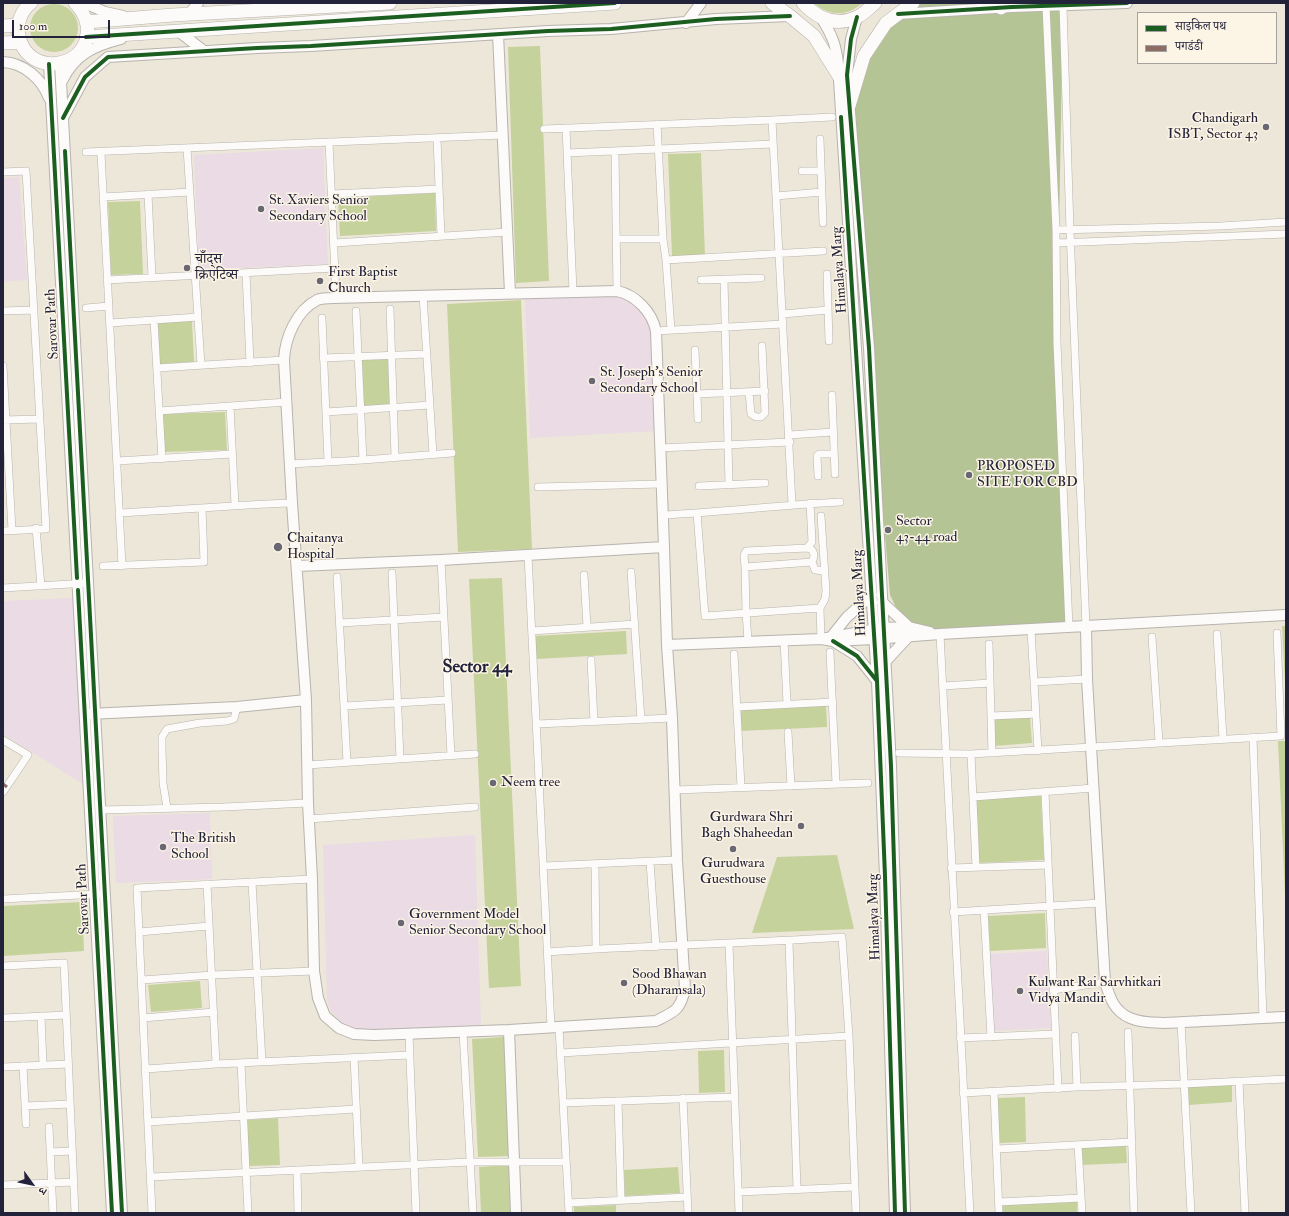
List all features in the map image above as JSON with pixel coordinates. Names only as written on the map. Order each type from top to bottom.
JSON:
[{"type":"highway","points":[[31,3],[21,16],[18,25],[18,34],[21,42],[30,55],[40,62],[55,63],[68,60],[77,54],[84,44],[86,37],[86,22],[82,10],[75,3]]},
{"type":"highway","points":[[86,22],[189,14],[390,3]]},
{"type":"highway","points":[[86,37],[615,3]]},
{"type":"highway","points":[[772,3],[814,36],[839,76]]},
{"type":"highway","points":[[803,3],[811,12],[834,22],[846,21],[857,17],[872,4]]},
{"type":"highway","points":[[849,106],[864,56],[886,23],[913,3]]},
{"type":"highway","points":[[3,26],[18,25]]},
{"type":"highway","points":[[3,43],[21,42]]},
{"type":"street","points":[[84,3],[105,12],[136,18]]},
{"type":"street","points":[[189,14],[198,3]]},
{"type":"street","points":[[686,23],[701,3]]},
{"type":"street","points":[[898,14],[998,5],[1063,6],[1127,3]]},
{"type":"street","points":[[1046,6],[1056,230],[1057,343],[1069,627]]},
{"type":"street","points":[[1063,6],[1070,243],[1087,679],[1105,982],[1111,1001],[1121,1012],[1130,1018],[1144,1022],[1286,1018]]},
{"type":"street","points":[[63,118],[85,77],[108,57],[498,34],[611,29],[716,19],[790,16]]},
{"type":"street","name":"Himalaya Marg","points":[[857,17],[851,39],[847,75],[868,348],[882,602],[877,681],[885,876],[895,1213]]},
{"type":"street","name":"Himalaya Marg","points":[[822,18],[832,35],[836,48],[839,76],[872,596],[885,662],[891,774],[905,1213]]},
{"type":"street","points":[[178,31],[204,51]]},
{"type":"street","points":[[62,81],[67,71],[76,60],[87,51],[102,44],[136,34]]},
{"type":"street","points":[[498,34],[510,292]]},
{"type":"street","points":[[3,62],[20,67],[37,78],[45,89],[52,108]]},
{"type":"street","name":"Sarovar Path","points":[[55,63],[62,81],[83,584],[100,894],[122,1213]]},
{"type":"street","name":"Sarovar Path","points":[[55,63],[52,108],[83,584]]},
{"type":"street","points":[[544,129],[832,117]]},
{"type":"street","points":[[772,120],[792,504]]},
{"type":"street","points":[[657,124],[663,239],[671,330]]},
{"type":"street","points":[[566,128],[574,291]]},
{"type":"street","points":[[86,152],[101,153],[503,135]]},
{"type":"street","points":[[437,138],[441,236]]},
{"type":"street","points":[[820,139],[823,223]]},
{"type":"street","points":[[330,142],[336,297]]},
{"type":"street","points":[[567,153],[774,144]]},
{"type":"street","points":[[187,148],[201,365]]},
{"type":"street","points":[[615,151],[618,290]]},
{"type":"street","points":[[101,153],[122,566]]},
{"type":"street","points":[[3,172],[26,171],[46,529],[36,528],[3,530]]},
{"type":"street","points":[[802,171],[821,171]]},
{"type":"street","points":[[332,194],[439,189]]},
{"type":"street","points":[[103,197],[190,192]]},
{"type":"street","points":[[776,196],[822,192]]},
{"type":"street","points":[[148,194],[152,277]]},
{"type":"street","points":[[1056,230],[1221,226],[1286,222]]},
{"type":"street","points":[[334,243],[508,232]]},
{"type":"street","points":[[1056,244],[1286,234]]},
{"type":"street","points":[[616,239],[663,239]]},
{"type":"street","points":[[666,260],[823,251]]},
{"type":"street","points":[[107,280],[335,268]]},
{"type":"street","points":[[246,272],[250,362]]},
{"type":"street","points":[[827,274],[829,341]]},
{"type":"street","points":[[700,280],[761,278]]},
{"type":"street","points":[[724,279],[729,485]]},
{"type":"street","points":[[618,290],[624,292],[640,302],[654,323],[656,331],[667,645],[672,718],[677,860],[686,989],[682,1003],[674,1012],[656,1021],[463,1032],[374,1035],[354,1034],[339,1028],[325,1016],[318,998],[314,971],[306,700],[292,503],[284,360],[284,349],[289,332],[298,318],[318,300],[336,297],[574,291],[618,290]]},
{"type":"street","points":[[423,295],[433,455]]},
{"type":"street","points":[[86,308],[109,306]]},
{"type":"street","points":[[390,309],[395,458]]},
{"type":"street","points":[[3,311],[34,310]]},
{"type":"street","points":[[783,314],[828,310]]},
{"type":"street","points":[[356,311],[363,460]]},
{"type":"street","points":[[110,323],[198,317]]},
{"type":"street","points":[[322,318],[328,462]]},
{"type":"street","points":[[154,320],[162,459]]},
{"type":"street","points":[[656,331],[783,324]]},
{"type":"street","points":[[749,392],[751,414],[756,417],[761,417],[765,413],[762,346]]},
{"type":"street","points":[[695,350],[698,419]]},
{"type":"street","points":[[323,358],[426,354]]},
{"type":"street","points":[[157,368],[284,360]]},
{"type":"street","points":[[3,366],[5,457],[12,530]]},
{"type":"street","points":[[696,394],[764,391]]},
{"type":"street","points":[[832,395],[835,474]]},
{"type":"street","points":[[160,411],[287,402]]},
{"type":"street","points":[[230,406],[235,504]]},
{"type":"street","points":[[326,412],[430,406]]},
{"type":"street","points":[[4,420],[40,419]]},
{"type":"street","points":[[660,448],[789,439],[833,432]]},
{"type":"street","points":[[290,464],[452,453]]},
{"type":"street","points":[[117,461],[232,454]]},
{"type":"street","points":[[818,476],[817,456],[819,454],[834,454]]},
{"type":"street","points":[[699,486],[765,482]]},
{"type":"street","points":[[538,487],[661,484]]},
{"type":"street","points":[[662,515],[792,504],[840,502]]},
{"type":"street","points":[[119,513],[202,508],[235,504],[292,503]]},
{"type":"street","points":[[807,548],[812,542],[810,504]]},
{"type":"street","points":[[103,566],[204,562],[202,508]]},
{"type":"street","points":[[697,513],[705,616],[820,608]]},
{"type":"street","points":[[821,516],[825,571],[825,599],[820,608],[821,639]]},
{"type":"street","points":[[36,528],[41,586]]},
{"type":"street","points":[[297,566],[441,560],[664,547]]},
{"type":"street","points":[[748,641],[744,555],[746,551],[811,548],[814,551],[815,557],[812,562]]},
{"type":"street","points":[[528,555],[548,952],[555,1027],[561,1053],[569,1213]]},
{"type":"street","points":[[441,560],[451,756]]},
{"type":"street","points":[[812,562],[816,570],[825,571]]},
{"type":"street","points":[[745,567],[812,562]]},
{"type":"street","points":[[632,572],[641,720]]},
{"type":"street","points":[[392,573],[400,759]]},
{"type":"street","points":[[584,575],[587,628]]},
{"type":"street","points":[[337,577],[347,762]]},
{"type":"street","points":[[3,588],[83,584]]},
{"type":"street","points":[[832,639],[847,617],[872,596]]},
{"type":"street","points":[[882,602],[909,631]]},
{"type":"street","points":[[667,645],[832,639],[909,631],[940,634],[1031,630],[1286,615]]},
{"type":"street","points":[[340,623],[444,617]]},
{"type":"street","points":[[532,631],[635,624]]},
{"type":"street","points":[[1031,630],[1038,751]]},
{"type":"street","points":[[885,662],[909,631]]},
{"type":"street","points":[[899,753],[971,754],[1281,736],[1277,633]]},
{"type":"street","points":[[940,634],[947,754],[953,912],[970,1213]]},
{"type":"street","points":[[1217,634],[1223,739]]},
{"type":"street","points":[[1152,637],[1159,742]]},
{"type":"street","points":[[832,639],[857,656],[877,681]]},
{"type":"street","points":[[784,640],[788,704]]},
{"type":"street","points":[[989,644],[992,753]]},
{"type":"street","points":[[830,652],[836,784]]},
{"type":"street","points":[[734,654],[741,787]]},
{"type":"street","points":[[590,660],[594,722]]},
{"type":"street","points":[[1034,682],[1087,679]]},
{"type":"street","points":[[943,686],[990,683]]},
{"type":"street","points":[[90,714],[237,706],[306,700]]},
{"type":"street","points":[[344,706],[448,700]]},
{"type":"street","points":[[737,707],[832,702]]},
{"type":"street","points":[[167,808],[163,783],[162,737],[167,729],[234,719],[237,706]]},
{"type":"street","name":"Sarovar Path","points":[[90,714],[101,810],[100,894],[112,1213]]},
{"type":"street","points":[[991,716],[1036,714]]},
{"type":"street","points":[[537,724],[672,718]]},
{"type":"street","points":[[788,732],[792,786]]},
{"type":"street","points":[[1253,737],[1263,1018]]},
{"type":"street","points":[[3,740],[28,755],[4,788]]},
{"type":"street","points":[[307,765],[476,754]]},
{"type":"street","points":[[971,754],[976,867]]},
{"type":"street","points":[[675,790],[868,783]]},
{"type":"street","points":[[973,797],[1094,788]]},
{"type":"street","points":[[1045,792],[1058,1088]]},
{"type":"street","points":[[101,810],[308,803]]},
{"type":"street","points":[[309,819],[475,807]]},
{"type":"street","points":[[544,866],[677,860]]},
{"type":"street","points":[[650,862],[656,947]]},
{"type":"street","points":[[595,864],[596,949]]},
{"type":"street","points":[[951,868],[1048,864]]},
{"type":"street","points":[[152,1213],[137,888],[312,879]]},
{"type":"street","points":[[252,882],[262,1062]]},
{"type":"street","points":[[207,884],[216,1064]]},
{"type":"street","points":[[3,899],[100,894]]},
{"type":"street","points":[[953,912],[1100,903]]},
{"type":"street","points":[[984,910],[991,1037]]},
{"type":"street","points":[[139,932],[209,926]]},
{"type":"street","points":[[548,952],[789,941],[842,937],[849,1036],[856,1213]]},
{"type":"street","points":[[789,941],[797,1190]]},
{"type":"street","points":[[729,944],[739,1213]]},
{"type":"street","points":[[3,966],[64,963],[75,1213]]},
{"type":"street","points":[[142,980],[212,975],[314,971]]},
{"type":"street","points":[[1053,990],[1105,982]]},
{"type":"street","points":[[143,1018],[214,1012]]},
{"type":"street","points":[[3,1018],[66,1015]]},
{"type":"street","points":[[41,1016],[43,1065]]},
{"type":"street","points":[[1181,1022],[1191,1213]]},
{"type":"street","points":[[509,1030],[516,1213]]},
{"type":"street","points":[[463,1032],[473,1213]]},
{"type":"street","points":[[1128,1032],[1134,1213]]},
{"type":"street","points":[[409,1034],[416,1213]]},
{"type":"street","points":[[960,1038],[1056,1034]]},
{"type":"street","points":[[561,1053],[849,1036]]},
{"type":"street","points":[[1075,1036],[1077,1087]]},
{"type":"street","points":[[146,1069],[216,1064],[410,1055]]},
{"type":"street","points":[[354,1057],[359,1167]]},
{"type":"street","points":[[241,1063],[248,1213]]},
{"type":"street","points":[[3,1067],[68,1064]]},
{"type":"street","points":[[23,1066],[26,1124]]},
{"type":"street","points":[[963,1093],[1286,1079]]},
{"type":"street","points":[[1240,1081],[1245,1213]]},
{"type":"street","points":[[994,1092],[999,1213]]},
{"type":"street","points":[[563,1103],[734,1097]]},
{"type":"street","points":[[683,1098],[688,1213]]},
{"type":"street","points":[[618,1101],[621,1200]]},
{"type":"street","points":[[25,1106],[70,1104]]},
{"type":"street","points":[[148,1122],[356,1109]]},
{"type":"street","points":[[49,1128],[53,1213]]},
{"type":"street","points":[[997,1149],[1132,1142]]},
{"type":"street","points":[[1078,1145],[1082,1213]]},
{"type":"street","points":[[50,1152],[72,1151]]},
{"type":"street","points":[[151,1177],[470,1162],[566,1162]]},
{"type":"street","points":[[297,1170],[298,1213]]},
{"type":"street","points":[[3,1185],[74,1182]]},
{"type":"street","points":[[738,1192],[855,1187]]},
{"type":"street","points":[[568,1203],[687,1197]]},
{"type":"street","points":[[999,1202],[1081,1198]]},
{"type":"shaded area","name":"St. Xaviers Senior Secondary School","points":[[323,148],[328,264],[199,270],[194,155]]},
{"type":"shaded area","points":[[19,177],[27,280],[3,282],[3,178]]},
{"type":"shaded area","name":"St. Joseph’s Senior Secondary School","points":[[619,296],[630,300],[644,312],[653,331],[658,431],[530,438],[525,298]]},
{"type":"shaded area","points":[[74,598],[83,784],[3,734],[3,601]]},
{"type":"shaded area","name":"The British School","points":[[210,813],[212,879],[116,883],[113,816]]},
{"type":"shaded area","name":"Government Model Senior Secondary School","points":[[475,835],[481,1025],[365,1030],[352,1028],[342,1023],[331,1011],[327,1000],[323,845]]},
{"type":"shaded area","name":"Kulwant Rai Sarvhitkari Vidya Mandir","points":[[1047,951],[1051,1028],[993,1031],[989,954]]},
{"type":"green space","points":[[814,3],[862,3],[851,11],[838,13],[825,10]]},
{"type":"green space","points":[[913,3],[1005,3],[1063,6],[1057,343],[1069,627],[909,634],[890,595],[849,106],[864,56]]},
{"type":"green space","points":[[54,4],[63,6],[71,11],[76,19],[78,28],[76,37],[71,45],[63,50],[54,52],[45,50],[37,45],[32,37],[30,28],[32,19],[37,11],[45,6]]},
{"type":"green space","points":[[540,46],[549,281],[516,283],[508,47]]},
{"type":"green space","points":[[701,153],[705,256],[672,257],[668,154]]},
{"type":"green space","points":[[435,193],[436,231],[340,236],[338,198]]},
{"type":"green space","points":[[140,201],[143,274],[111,275],[108,202]]},
{"type":"green space","points":[[521,300],[532,549],[458,552],[447,304]]},
{"type":"green space","points":[[192,321],[194,362],[160,364],[158,323]]},
{"type":"green space","points":[[388,358],[390,405],[364,406],[362,359]]},
{"type":"green space","points":[[225,412],[227,450],[164,452],[163,414]]},
{"type":"green space","points":[[502,578],[521,986],[489,988],[469,579]]},
{"type":"green space","points":[[1282,626],[1286,626],[1286,704]]},
{"type":"green space","points":[[626,631],[627,654],[536,659],[535,636]]},
{"type":"green space","points":[[826,705],[827,727],[741,731],[740,709]]},
{"type":"green space","points":[[1030,716],[1032,743],[994,746],[992,719]]},
{"type":"green space","points":[[1278,741],[1286,741],[1286,917]]},
{"type":"green space","points":[[1041,796],[1044,860],[979,863],[976,799]]},
{"type":"green space","points":[[837,855],[854,929],[752,933],[777,857]]},
{"type":"green space","points":[[82,902],[84,951],[3,956],[3,906]]},
{"type":"green space","points":[[1045,913],[1046,948],[990,951],[988,916]]},
{"type":"green space","points":[[200,981],[202,1008],[151,1012],[148,985]]},
{"type":"green space","points":[[504,1037],[510,1156],[478,1157],[472,1039]]},
{"type":"green space","points":[[724,1050],[725,1092],[699,1093],[698,1051]]},
{"type":"green space","points":[[1232,1085],[1232,1102],[1189,1105],[1188,1087]]},
{"type":"green space","points":[[1025,1097],[1026,1142],[999,1143],[997,1098]]},
{"type":"green space","points":[[278,1118],[280,1165],[249,1166],[247,1120]]},
{"type":"green space","points":[[1126,1145],[1127,1163],[1082,1165],[1081,1147]]},
{"type":"green space","points":[[509,1165],[512,1213],[481,1213],[479,1167]]},
{"type":"green space","points":[[678,1167],[680,1193],[625,1196],[624,1170]]},
{"type":"green space","points":[[1077,1202],[1077,1213],[1002,1213],[1002,1205]]},
{"type":"green space","points":[[616,1205],[616,1213],[574,1213],[574,1207]]},
{"type":"marked path","points":[[3,784],[7,787]]},
{"type":"cycle path","points":[[86,37],[615,3]]},
{"type":"cycle path","points":[[898,14],[1012,7],[1127,3]]},
{"type":"cycle path","points":[[63,118],[85,77],[108,57],[548,31],[611,29],[716,19],[790,16]]},
{"type":"cycle path","points":[[857,17],[851,39],[847,75],[869,348],[891,766],[905,1213]]},
{"type":"cycle path","points":[[49,64],[77,578]]},
{"type":"cycle path","points":[[841,117],[877,681],[885,876],[895,1213]]},
{"type":"cycle path","points":[[65,151],[122,1213]]},
{"type":"cycle path","points":[[78,590],[112,1213]]},
{"type":"cycle path","points":[[833,641],[857,656],[877,681]]},
{"type":"place","name":"Chandigarh ISBT, Sector 43","points":[[1266,127]]},
{"type":"place","name":"St. Xaviers Senior Secondary School","points":[[261,209]]},
{"type":"place","name":"चाँद्स क्रिएटिव्स","points":[[187,268]]},
{"type":"place","name":"First Baptist Church","points":[[320,281]]},
{"type":"place","name":"St. Joseph’s Senior Secondary School","points":[[592,381]]},
{"type":"place","name":"PROPOSED SITE FOR CBD","points":[[969,475]]},
{"type":"place","name":"Sector 43-44 road","points":[[888,530]]},
{"type":"place","name":"Chaitanya Hospital","points":[[278,547]]},
{"type":"place","name":"Neem tree","points":[[493,783]]},
{"type":"place","name":"Gurdwara Shri Bagh Shaheedan","points":[[801,826]]},
{"type":"place","name":"The British School","points":[[163,847]]},
{"type":"place","name":"Gurudwara Guesthouse","points":[[733,849]]},
{"type":"place","name":"Government Model Senior Secondary School","points":[[401,923]]},
{"type":"place","name":"Sood Bhawan (Dharamsala)","points":[[624,983]]},
{"type":"place","name":"Kulwant Rai Sarvhitkari Vidya Mandir","points":[[1020,991]]},
{"type":"district","name":"Sector 44","points":[[477,668]]}]
